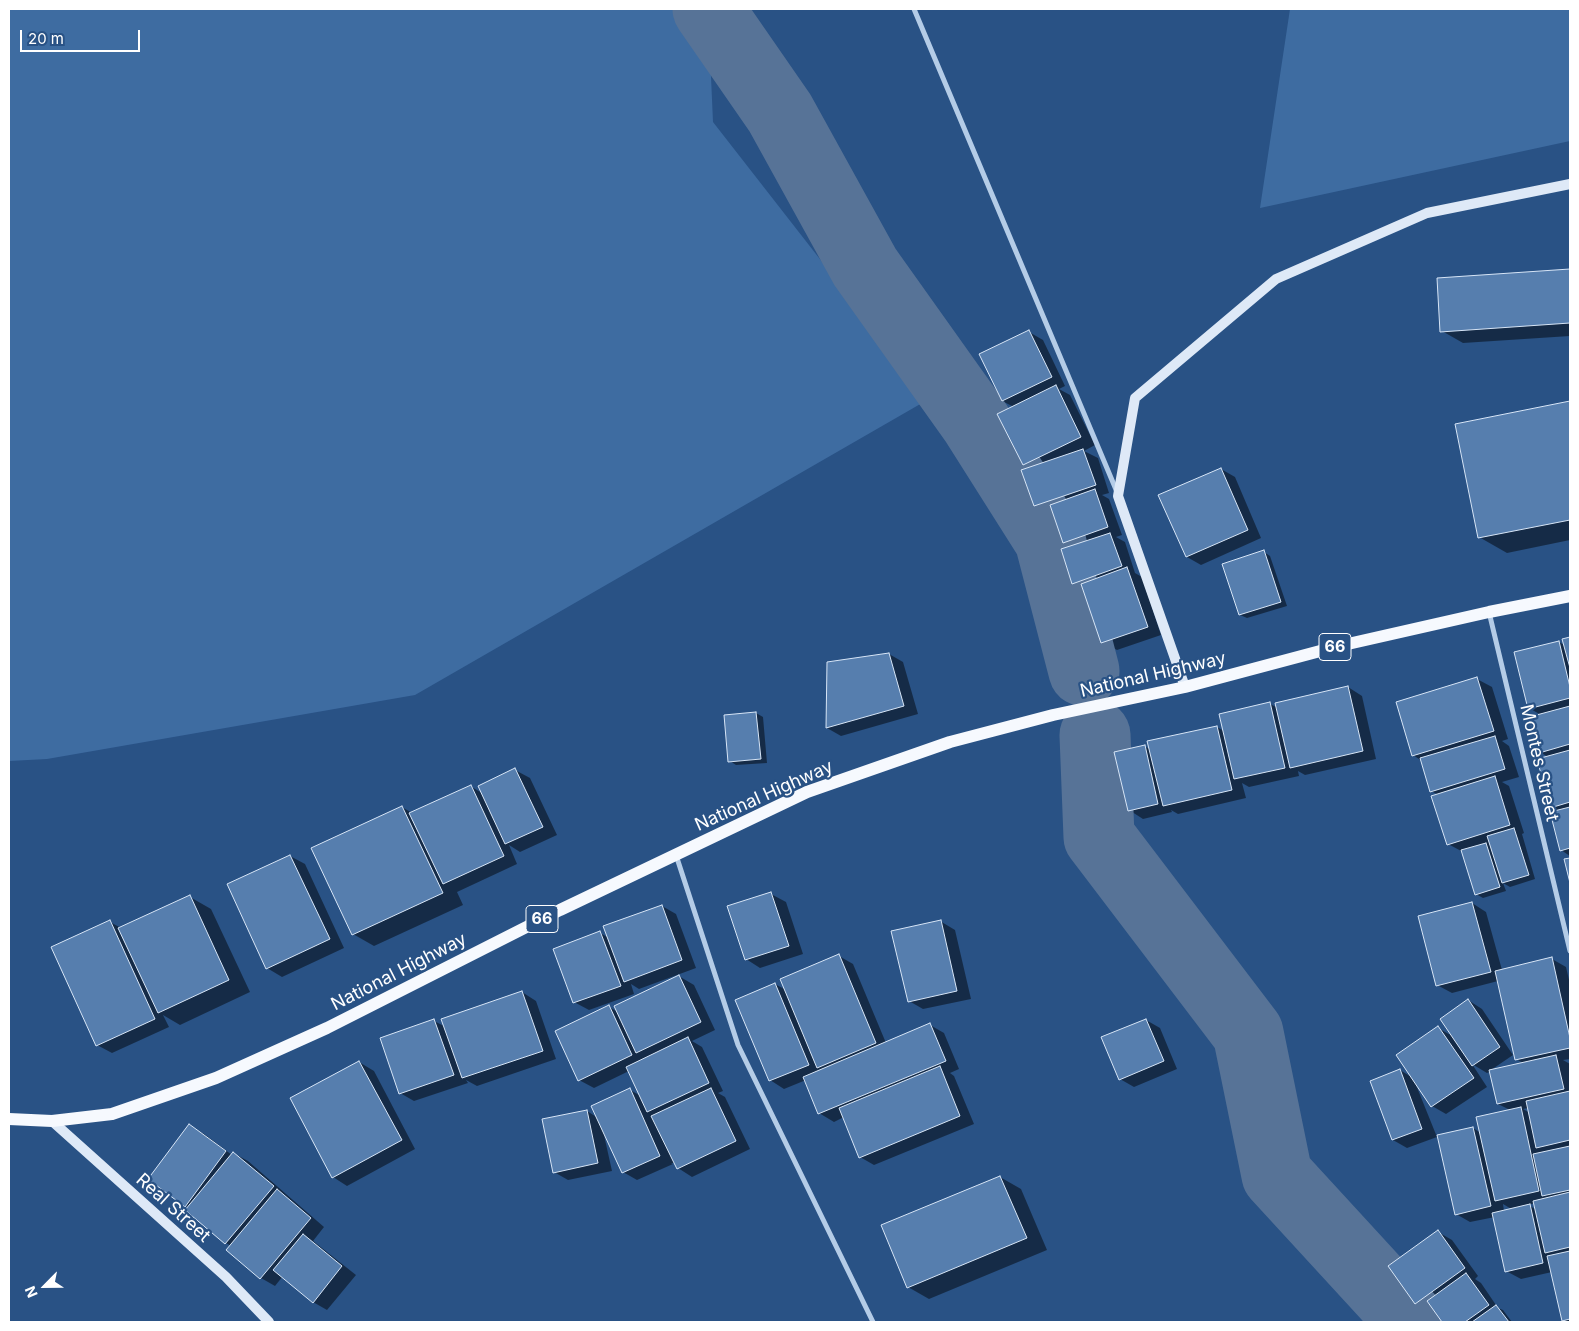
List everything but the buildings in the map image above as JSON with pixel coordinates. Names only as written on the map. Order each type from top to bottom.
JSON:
[{"type":"main road","name":"National Highway","points":[[9,1119],[52,1121],[112,1114],[216,1078],[327,1028],[560,910],[807,792],[950,742],[1076,710],[1185,687],[1339,646],[1570,596]]},
{"type":"street","points":[[914,9],[1118,496],[1185,687]]},
{"type":"street","points":[[1118,496],[1134,398],[1276,279],[1428,213],[1570,184]]},
{"type":"street","name":"Montes Street","points":[[1489,612],[1570,951]]},
{"type":"street","points":[[676,854],[738,1045],[874,1322]]},
{"type":"street","name":"Real Street","points":[[52,1121],[226,1277],[270,1322]]},
{"type":"shaded area","points":[[9,9],[708,9],[713,122],[929,399],[415,695],[47,759],[9,761]]},
{"type":"shaded area","points":[[1290,9],[1570,9],[1570,141],[1260,208]]},
{"type":"waterway","points":[[708,9],[780,113],[865,267],[976,423],[1050,540],[1084,671]]},
{"type":"waterway","points":[[1095,735],[1099,837],[1248,1033],[1277,1175],[1412,1322]]}]
